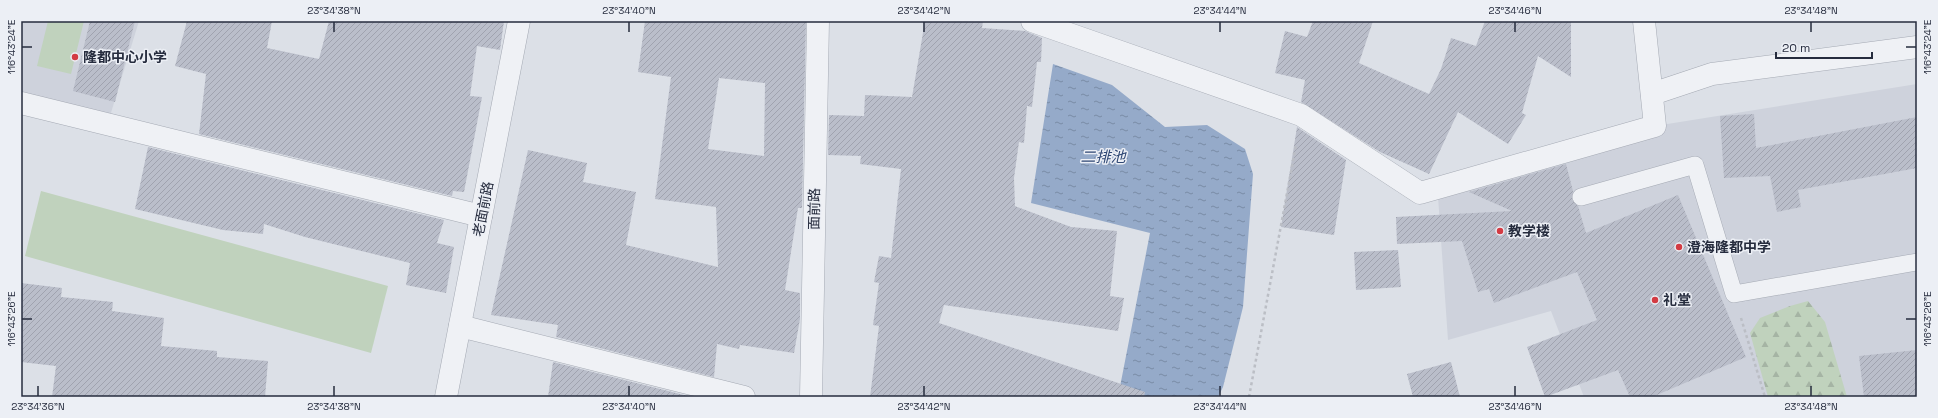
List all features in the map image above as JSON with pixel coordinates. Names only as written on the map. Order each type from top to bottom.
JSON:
[{"type":"street","name":"老面前路","points":[[446,397],[519,21]]},
{"type":"street","name":"面前路","points":[[811,397],[818,21]]},
{"type":"street","points":[[1032,21],[1301,115],[1420,193],[1655,126],[1644,21]]},
{"type":"street","points":[[1652,94],[1712,74],[1917,47]]},
{"type":"street","points":[[22,107],[481,216]]},
{"type":"street","points":[[460,326],[744,397]]},
{"type":"lane","points":[[1581,197],[1695,165],[1734,294],[1917,262]]},
{"type":"path","points":[[1249,397],[1301,115]]},
{"type":"path","points":[[1734,294],[1765,397]]},
{"type":"shaded area","name":"隆都中心小学","points":[[21,21],[139,21],[110,116],[21,93]]},
{"type":"shaded area","name":"澄海隆都中学","points":[[1917,84],[1917,397],[1584,397],[1551,311],[1448,340],[1437,182],[1655,126]]},
{"type":"green space","points":[[48,21],[84,21],[71,74],[37,66]]},
{"type":"green space","points":[[41,191],[388,286],[371,353],[25,256]]},
{"type":"green space","points":[[1808,301],[1825,322],[1847,397],[1768,397],[1750,333],[1760,318],[1790,306]]},
{"type":"water","name":"二排池","points":[[1053,64],[1112,85],[1165,127],[1207,125],[1245,149],[1253,174],[1243,307],[1223,387],[1218,397],[1118,397],[1150,233],[1031,203]]},
{"type":"building","points":[[90,21],[135,21],[115,102],[73,91]]},
{"type":"building","points":[[187,21],[272,21],[267,48],[319,59],[329,21],[504,21],[500,50],[477,46],[470,96],[482,97],[464,192],[453,191],[452,196],[199,134],[206,74],[175,66]]},
{"type":"building","points":[[645,21],[806,21],[802,208],[798,208],[785,290],[800,293],[800,319],[794,353],[740,345],[739,349],[717,344],[714,377],[556,337],[558,325],[491,315],[528,150],[587,163],[583,182],[636,192],[626,245],[718,267],[716,207],[655,199],[671,77],[638,72]],"holes":[[[719,78],[765,83],[764,156],[708,149]]]},
{"type":"building","points":[[925,21],[983,21],[982,28],[1025,31],[1042,38],[1041,62],[1037,62],[1032,107],[1027,106],[1024,143],[1019,142],[1014,178],[1015,206],[1071,227],[1117,231],[1110,296],[1124,298],[1118,331],[944,305],[939,323],[1145,392],[1144,397],[870,397],[879,326],[873,325],[879,283],[874,282],[879,256],[891,258],[901,169],[860,164],[861,156],[828,155],[829,115],[864,116],[865,95],[912,97]]},
{"type":"building","points":[[1313,21],[1373,21],[1359,63],[1429,94],[1441,69],[1451,38],[1476,46],[1485,21],[1571,21],[1571,77],[1538,56],[1522,113],[1526,115],[1508,144],[1458,112],[1429,174],[1380,152],[1301,102],[1305,80],[1275,73],[1285,31],[1307,37]]},
{"type":"building","points":[[1754,114],[1756,148],[1917,117],[1917,168],[1798,190],[1801,207],[1777,212],[1770,176],[1724,178],[1720,116]]},
{"type":"building","points":[[1297,127],[1346,160],[1334,235],[1281,227]]},
{"type":"building","points":[[148,147],[444,220],[437,243],[454,247],[446,293],[406,285],[410,263],[305,237],[264,224],[263,234],[223,230],[135,209]]},
{"type":"building","points":[[1566,164],[1573,191],[1572,200],[1578,206],[1586,233],[1678,195],[1746,357],[1652,397],[1630,397],[1618,370],[1545,397],[1527,347],[1597,320],[1577,272],[1494,303],[1489,289],[1478,292],[1462,241],[1397,244],[1396,217],[1512,211],[1469,192]]},
{"type":"building","points":[[1398,250],[1401,287],[1356,290],[1354,252]]},
{"type":"building","points":[[21,283],[62,288],[61,297],[113,302],[112,311],[164,318],[161,346],[217,351],[217,357],[268,361],[265,397],[201,395],[201,397],[52,397],[56,366],[21,362]]},
{"type":"building","points":[[1917,350],[1917,397],[1864,397],[1859,356]]},
{"type":"building","points":[[553,362],[692,397],[548,397]]},
{"type":"building","points":[[1451,362],[1460,397],[1413,397],[1407,374]]},
{"type":"place","name":"隆都中心小学","points":[[75,57]]},
{"type":"place","name":"教学楼","points":[[1500,231]]},
{"type":"place","name":"澄海隆都中学","points":[[1679,247]]},
{"type":"place","name":"礼堂","points":[[1655,300]]}]
